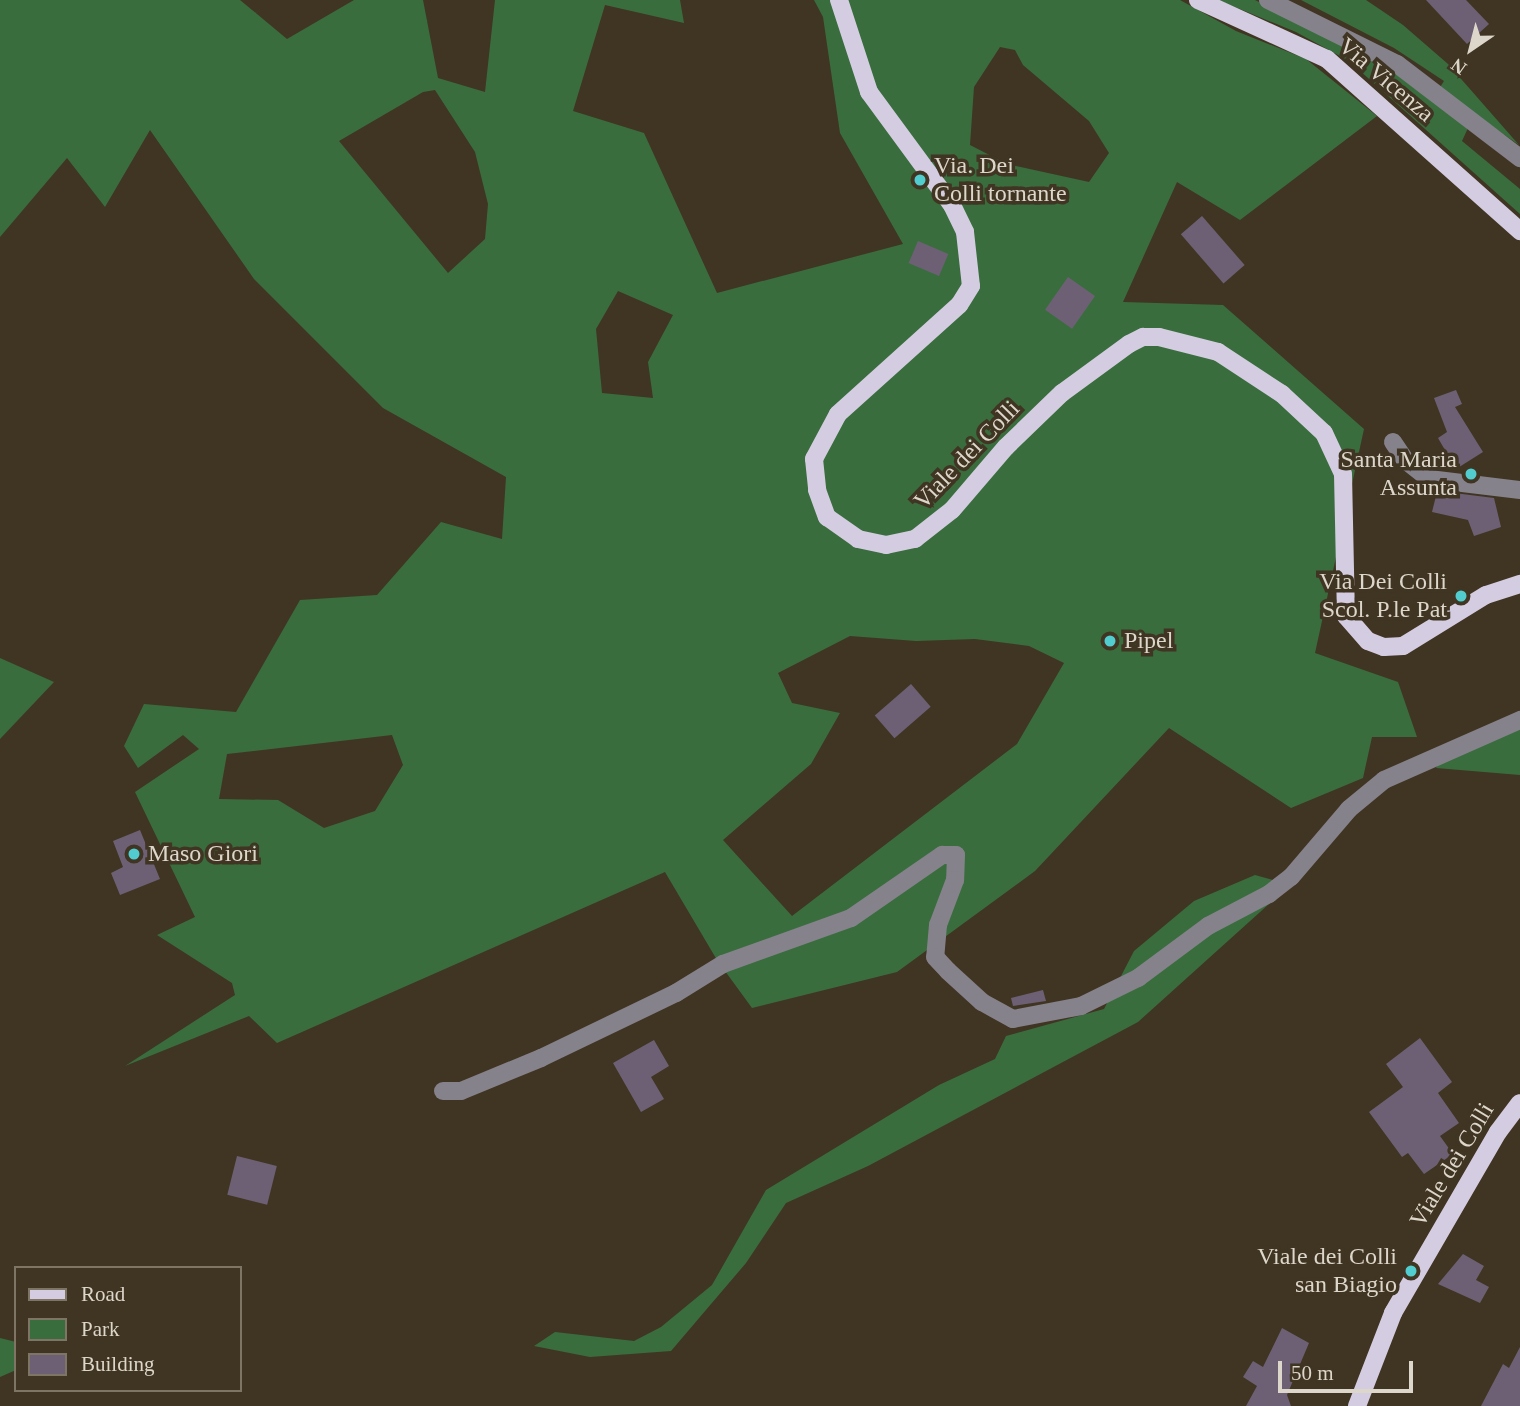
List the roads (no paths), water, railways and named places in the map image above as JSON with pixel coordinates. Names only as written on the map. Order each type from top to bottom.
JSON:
[{"type":"main road","name":"Viale dei Colli","points":[[839,0],[869,92],[952,205],[965,232],[971,286],[959,305],[838,414],[814,459],[817,490],[827,517],[858,539],[886,545],[915,539],[944,517],[1006,447],[1062,393],[1129,344],[1143,337],[1159,337],[1217,352],[1282,394],[1324,433],[1343,474],[1346,616],[1368,641],[1384,647],[1403,646],[1486,595],[1520,584]]},
{"type":"main road","name":"Via Vicenza","points":[[1198,0],[1326,59],[1520,231]]},
{"type":"main road","name":"Viale dei Colli","points":[[1357,1406],[1392,1313],[1498,1132],[1520,1103]]},
{"type":"street","points":[[1268,0],[1397,64],[1520,158]]},
{"type":"street","points":[[1393,442],[1405,460],[1429,479],[1520,490]]},
{"type":"street","points":[[443,1091],[461,1091],[541,1058],[676,993],[723,964],[851,918],[942,855],[956,855],[955,880],[938,925],[935,957],[947,971],[982,1002],[1013,1019],[1080,1006],[1138,978],[1208,926],[1269,894],[1291,877],[1349,809],[1384,780],[1520,720]]},
{"type":"place","name":"Via. Dei Colli tornante","points":[[920,180]]},
{"type":"place","name":"Santa Maria Assunta","points":[[1471,474]]},
{"type":"place","name":"Via Dei Colli Scol. P.le Pat","points":[[1461,596]]},
{"type":"place","name":"Pipel","points":[[1110,641]]},
{"type":"place","name":"Maso Giori","points":[[134,854]]},
{"type":"place","name":"Viale dei Colli san Biagio","points":[[1411,1271]]}]
